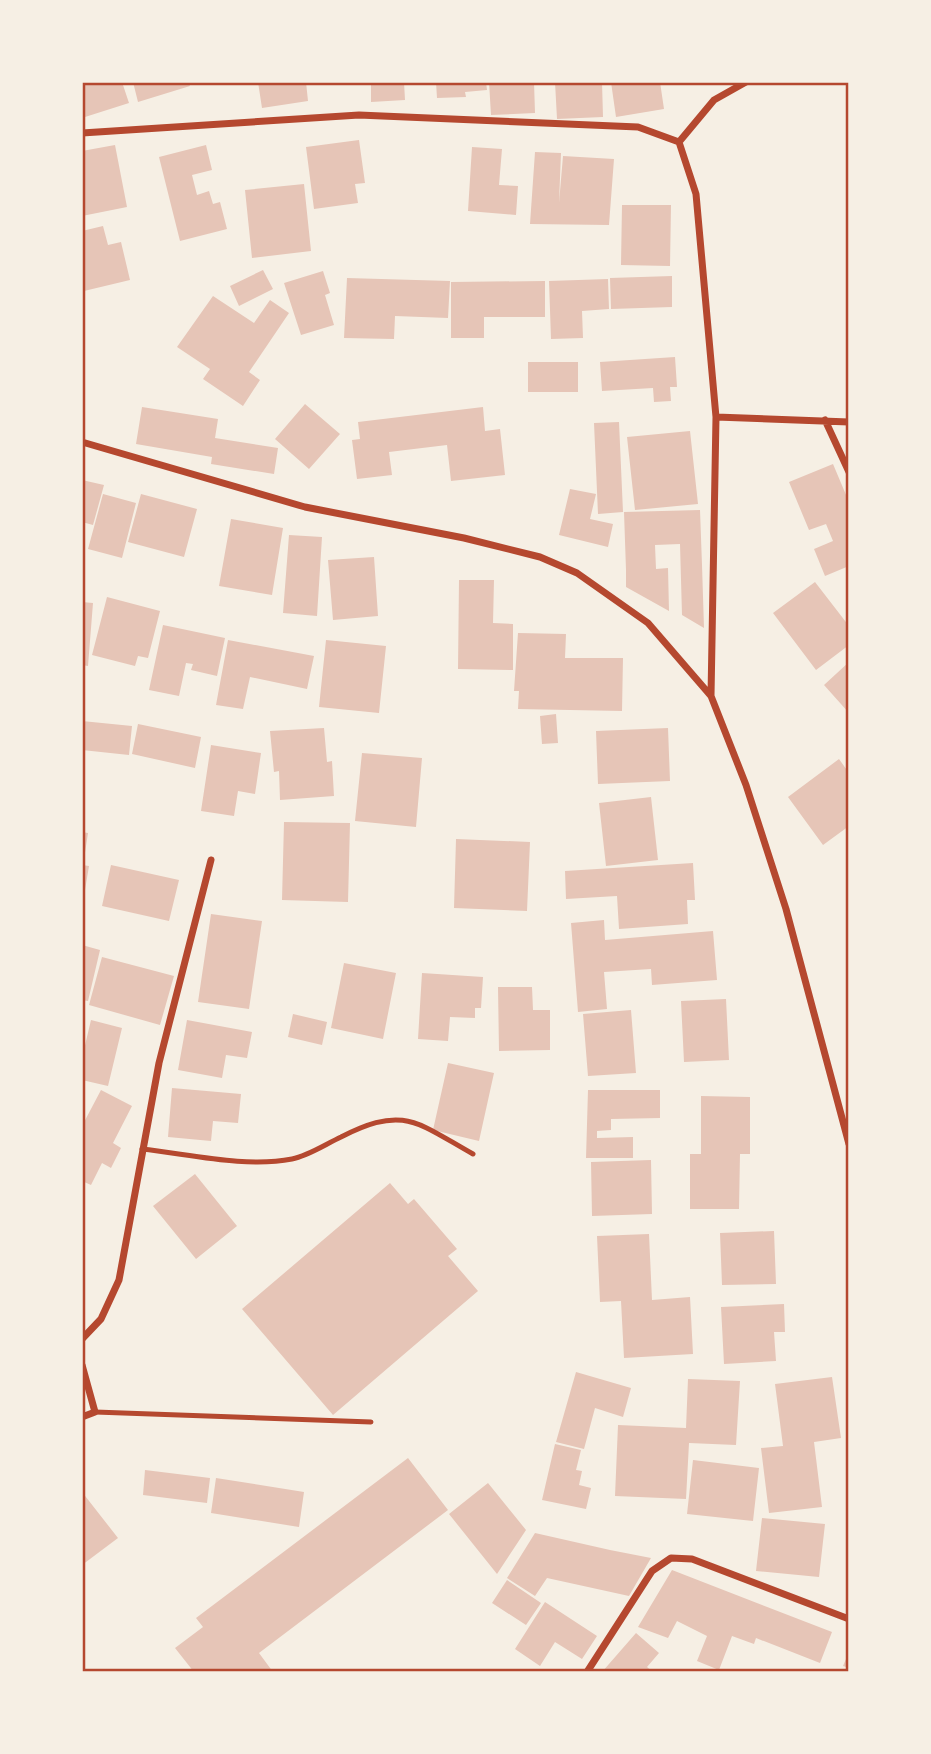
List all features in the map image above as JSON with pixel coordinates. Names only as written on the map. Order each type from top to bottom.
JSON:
[{"type":"street","points":[[679,142],[714,100],[746,82]]},
{"type":"street","points":[[82,133],[359,115],[638,127],[679,142]]},
{"type":"street","points":[[679,142],[696,194],[716,417],[711,696]]},
{"type":"street","points":[[716,417],[849,422]]},
{"type":"street","points":[[825,420],[849,472]]},
{"type":"street","points":[[82,442],[305,507],[452,535],[540,557],[578,573],[631,608],[648,623],[711,696],[746,785],[786,909],[849,1144]]},
{"type":"street","points":[[82,1339],[102,1319],[119,1280],[142,1149],[174,997],[211,860]]},
{"type":"street","points":[[82,1365],[94,1412],[82,1417]]},
{"type":"street","points":[[586,1672],[652,1571],[671,1558],[692,1559],[849,1619]]},
{"type":"lane","points":[[142,1149],[257,1161],[293,1159],[372,1121],[398,1118],[424,1126],[473,1154]]},
{"type":"lane","points":[[94,1412],[371,1422]]},
{"type":"building","points":[[82,82],[122,82],[129,103],[85,117]]},
{"type":"building","points":[[133,82],[188,82],[190,86],[138,102]]},
{"type":"building","points":[[258,82],[306,82],[308,101],[262,108]]},
{"type":"building","points":[[371,82],[404,82],[405,100],[371,102]]},
{"type":"building","points":[[436,82],[486,82],[487,90],[465,92],[466,97],[437,98]]},
{"type":"building","points":[[489,82],[534,82],[535,113],[491,115]]},
{"type":"building","points":[[555,82],[602,82],[603,117],[557,119]]},
{"type":"building","points":[[611,82],[660,82],[664,109],[616,117]]},
{"type":"building","points":[[359,140],[365,183],[355,184],[358,203],[314,209],[306,147]]},
{"type":"building","points":[[115,145],[127,207],[82,216],[82,151]]},
{"type":"building","points":[[206,145],[212,170],[192,175],[197,195],[209,191],[213,204],[220,202],[227,229],[180,241],[159,157]]},
{"type":"building","points":[[472,147],[502,149],[499,185],[518,186],[516,215],[468,211]]},
{"type":"building","points":[[535,152],[561,153],[559,203],[563,156],[614,159],[609,225],[530,224]]},
{"type":"building","points":[[304,184],[311,251],[252,258],[245,190]]},
{"type":"building","points":[[622,205],[671,205],[670,266],[621,265]]},
{"type":"building","points":[[103,226],[108,245],[121,242],[130,280],[84,291],[82,231]]},
{"type":"building","points":[[263,270],[273,289],[239,306],[230,286]]},
{"type":"building","points":[[323,271],[330,293],[325,295],[334,325],[301,335],[284,283]]},
{"type":"building","points":[[672,276],[672,307],[611,309],[610,278]]},
{"type":"building","points":[[347,278],[450,281],[448,318],[395,316],[394,339],[344,338]]},
{"type":"building","points":[[608,279],[609,309],[582,311],[583,338],[551,339],[549,281]]},
{"type":"building","points":[[545,281],[545,317],[484,317],[484,338],[451,338],[451,282]]},
{"type":"building","points":[[213,296],[254,323],[270,300],[289,313],[249,372],[260,380],[243,406],[203,379],[210,369],[177,347]]},
{"type":"building","points":[[675,357],[677,387],[670,387],[671,401],[654,402],[653,388],[602,391],[600,362]]},
{"type":"building","points":[[528,362],[578,362],[578,392],[528,392]]},
{"type":"building","points":[[305,404],[340,434],[309,469],[275,439]]},
{"type":"building","points":[[142,407],[218,419],[215,438],[278,448],[274,474],[211,464],[212,457],[136,444]]},
{"type":"building","points":[[483,407],[485,431],[500,429],[505,475],[451,481],[447,445],[389,452],[392,475],[357,479],[352,440],[360,439],[358,422]]},
{"type":"building","points":[[619,422],[623,512],[598,514],[594,423]]},
{"type":"building","points":[[690,431],[698,504],[635,510],[627,437]]},
{"type":"building","points":[[833,464],[849,502],[849,566],[825,576],[814,549],[833,541],[826,524],[809,530],[789,482]]},
{"type":"building","points":[[82,480],[104,485],[93,525],[82,522]]},
{"type":"building","points":[[570,489],[596,494],[590,519],[613,524],[608,547],[559,535]]},
{"type":"building","points":[[103,494],[136,503],[122,558],[88,549]]},
{"type":"building","points":[[141,494],[197,509],[184,557],[128,542]]},
{"type":"building","points":[[700,510],[704,628],[682,615],[680,544],[655,545],[656,569],[668,568],[669,611],[626,587],[624,512]]},
{"type":"building","points":[[231,519],[283,528],[272,595],[219,586]]},
{"type":"building","points":[[289,535],[322,537],[317,616],[283,613]]},
{"type":"building","points":[[374,557],[378,616],[333,620],[328,560]]},
{"type":"building","points":[[459,580],[494,580],[493,623],[513,624],[513,670],[458,669]]},
{"type":"building","points":[[815,582],[849,626],[849,645],[816,670],[773,613]]},
{"type":"building","points":[[107,597],[160,611],[148,658],[138,656],[135,666],[92,655]]},
{"type":"building","points":[[82,602],[93,603],[88,666],[82,665]]},
{"type":"building","points":[[163,625],[225,638],[217,676],[191,670],[193,664],[186,663],[179,696],[149,690]]},
{"type":"building","points":[[518,633],[566,634],[565,658],[623,658],[622,711],[518,709],[519,691],[514,691]]},
{"type":"building","points":[[228,640],[314,656],[307,689],[250,677],[243,709],[216,705]]},
{"type":"building","points":[[326,640],[386,646],[379,713],[319,707]]},
{"type":"building","points":[[849,662],[849,713],[824,685]]},
{"type":"building","points":[[556,714],[558,743],[542,744],[540,716]]},
{"type":"building","points":[[82,721],[132,726],[129,755],[82,750]]},
{"type":"building","points":[[138,724],[201,737],[195,768],[132,754]]},
{"type":"building","points":[[324,728],[327,762],[332,761],[334,796],[280,800],[279,771],[274,772],[270,731]]},
{"type":"building","points":[[668,728],[670,781],[598,784],[596,731]]},
{"type":"building","points":[[211,745],[261,753],[255,794],[238,791],[234,816],[201,811]]},
{"type":"building","points":[[362,753],[422,758],[416,827],[355,821]]},
{"type":"building","points":[[839,759],[849,773],[849,826],[823,845],[788,797]]},
{"type":"building","points":[[651,797],[658,860],[606,866],[599,803]]},
{"type":"building","points":[[284,822],[350,823],[348,902],[282,900]]},
{"type":"building","points":[[82,832],[88,833],[84,859],[82,859]]},
{"type":"building","points":[[456,839],[530,842],[527,911],[454,908]]},
{"type":"building","points":[[693,863],[695,900],[687,900],[688,924],[619,929],[617,896],[566,899],[565,871]]},
{"type":"building","points":[[82,865],[89,866],[84,896],[82,896]]},
{"type":"building","points":[[111,865],[179,880],[169,921],[102,906]]},
{"type":"building","points":[[211,914],[262,921],[249,1009],[198,1002]]},
{"type":"building","points":[[604,920],[605,940],[713,931],[717,980],[652,985],[651,969],[604,972],[607,1009],[578,1012],[571,923]]},
{"type":"building","points":[[82,945],[100,950],[88,1001],[82,1000]]},
{"type":"building","points":[[102,957],[174,976],[160,1025],[89,1005]]},
{"type":"building","points":[[344,963],[396,973],[383,1039],[331,1028]]},
{"type":"building","points":[[422,973],[483,977],[481,1008],[475,1008],[475,1018],[450,1017],[448,1041],[418,1039]]},
{"type":"building","points":[[498,987],[532,987],[533,1010],[550,1010],[550,1050],[499,1051]]},
{"type":"building","points":[[726,999],[729,1060],[684,1062],[681,1001]]},
{"type":"building","points":[[631,1010],[636,1073],[588,1076],[583,1014]]},
{"type":"building","points":[[293,1014],[327,1022],[322,1045],[288,1037]]},
{"type":"building","points":[[91,1020],[122,1028],[108,1086],[82,1080],[82,1058]]},
{"type":"building","points":[[187,1020],[252,1032],[247,1058],[226,1055],[222,1078],[178,1070]]},
{"type":"building","points":[[448,1063],[494,1073],[479,1141],[433,1130]]},
{"type":"building","points":[[172,1088],[241,1094],[238,1123],[213,1121],[211,1141],[168,1137]]},
{"type":"building","points":[[101,1090],[132,1106],[113,1143],[121,1148],[111,1168],[102,1163],[91,1185],[82,1181],[82,1126]]},
{"type":"building","points":[[588,1090],[660,1090],[660,1118],[611,1119],[611,1130],[597,1131],[597,1138],[633,1137],[633,1158],[586,1158]]},
{"type":"building","points":[[701,1096],[750,1097],[750,1154],[740,1154],[739,1209],[690,1209],[690,1154],[701,1154]]},
{"type":"building","points":[[651,1160],[652,1214],[592,1216],[591,1162]]},
{"type":"building","points":[[195,1174],[237,1226],[196,1259],[153,1206]]},
{"type":"building","points":[[390,1183],[408,1204],[414,1199],[457,1249],[448,1256],[478,1291],[333,1415],[242,1309]]},
{"type":"building","points":[[774,1231],[776,1284],[722,1285],[720,1233]]},
{"type":"building","points":[[649,1234],[652,1300],[690,1297],[693,1354],[624,1358],[621,1301],[600,1302],[597,1236]]},
{"type":"building","points":[[784,1304],[785,1332],[774,1332],[776,1361],[724,1364],[721,1307]]},
{"type":"building","points":[[576,1372],[631,1388],[623,1417],[595,1408],[584,1449],[556,1442]]},
{"type":"building","points":[[832,1377],[841,1438],[814,1442],[822,1507],[769,1513],[761,1448],[783,1446],[775,1384]]},
{"type":"building","points":[[688,1379],[740,1381],[736,1445],[689,1443],[686,1499],[615,1496],[618,1425],[686,1428]]},
{"type":"building","points":[[555,1444],[581,1450],[576,1470],[582,1471],[579,1485],[591,1488],[586,1509],[542,1500]]},
{"type":"building","points":[[408,1458],[448,1510],[259,1653],[273,1672],[194,1672],[175,1648],[203,1627],[196,1618]]},
{"type":"building","points":[[693,1460],[759,1468],[753,1521],[687,1514]]},
{"type":"building","points":[[145,1470],[210,1478],[207,1503],[143,1495]]},
{"type":"building","points":[[216,1478],[304,1492],[299,1527],[211,1513]]},
{"type":"building","points":[[488,1483],[526,1530],[497,1574],[449,1514]]},
{"type":"building","points":[[82,1492],[118,1538],[82,1565]]},
{"type":"building","points":[[762,1518],[825,1524],[819,1577],[756,1571]]},
{"type":"building","points":[[535,1533],[651,1558],[629,1596],[547,1578],[535,1596],[507,1578]]},
{"type":"building","points":[[672,1570],[832,1632],[820,1663],[756,1638],[754,1644],[732,1636],[719,1670],[697,1661],[707,1636],[677,1621],[668,1638],[638,1627]]},
{"type":"building","points":[[507,1580],[541,1603],[526,1625],[492,1603]]},
{"type":"building","points":[[545,1602],[597,1636],[582,1659],[555,1642],[540,1666],[515,1649]]},
{"type":"building","points":[[636,1633],[659,1653],[647,1667],[653,1672],[602,1672]]},
{"type":"building","points":[[849,1652],[849,1668],[843,1666]]}]
